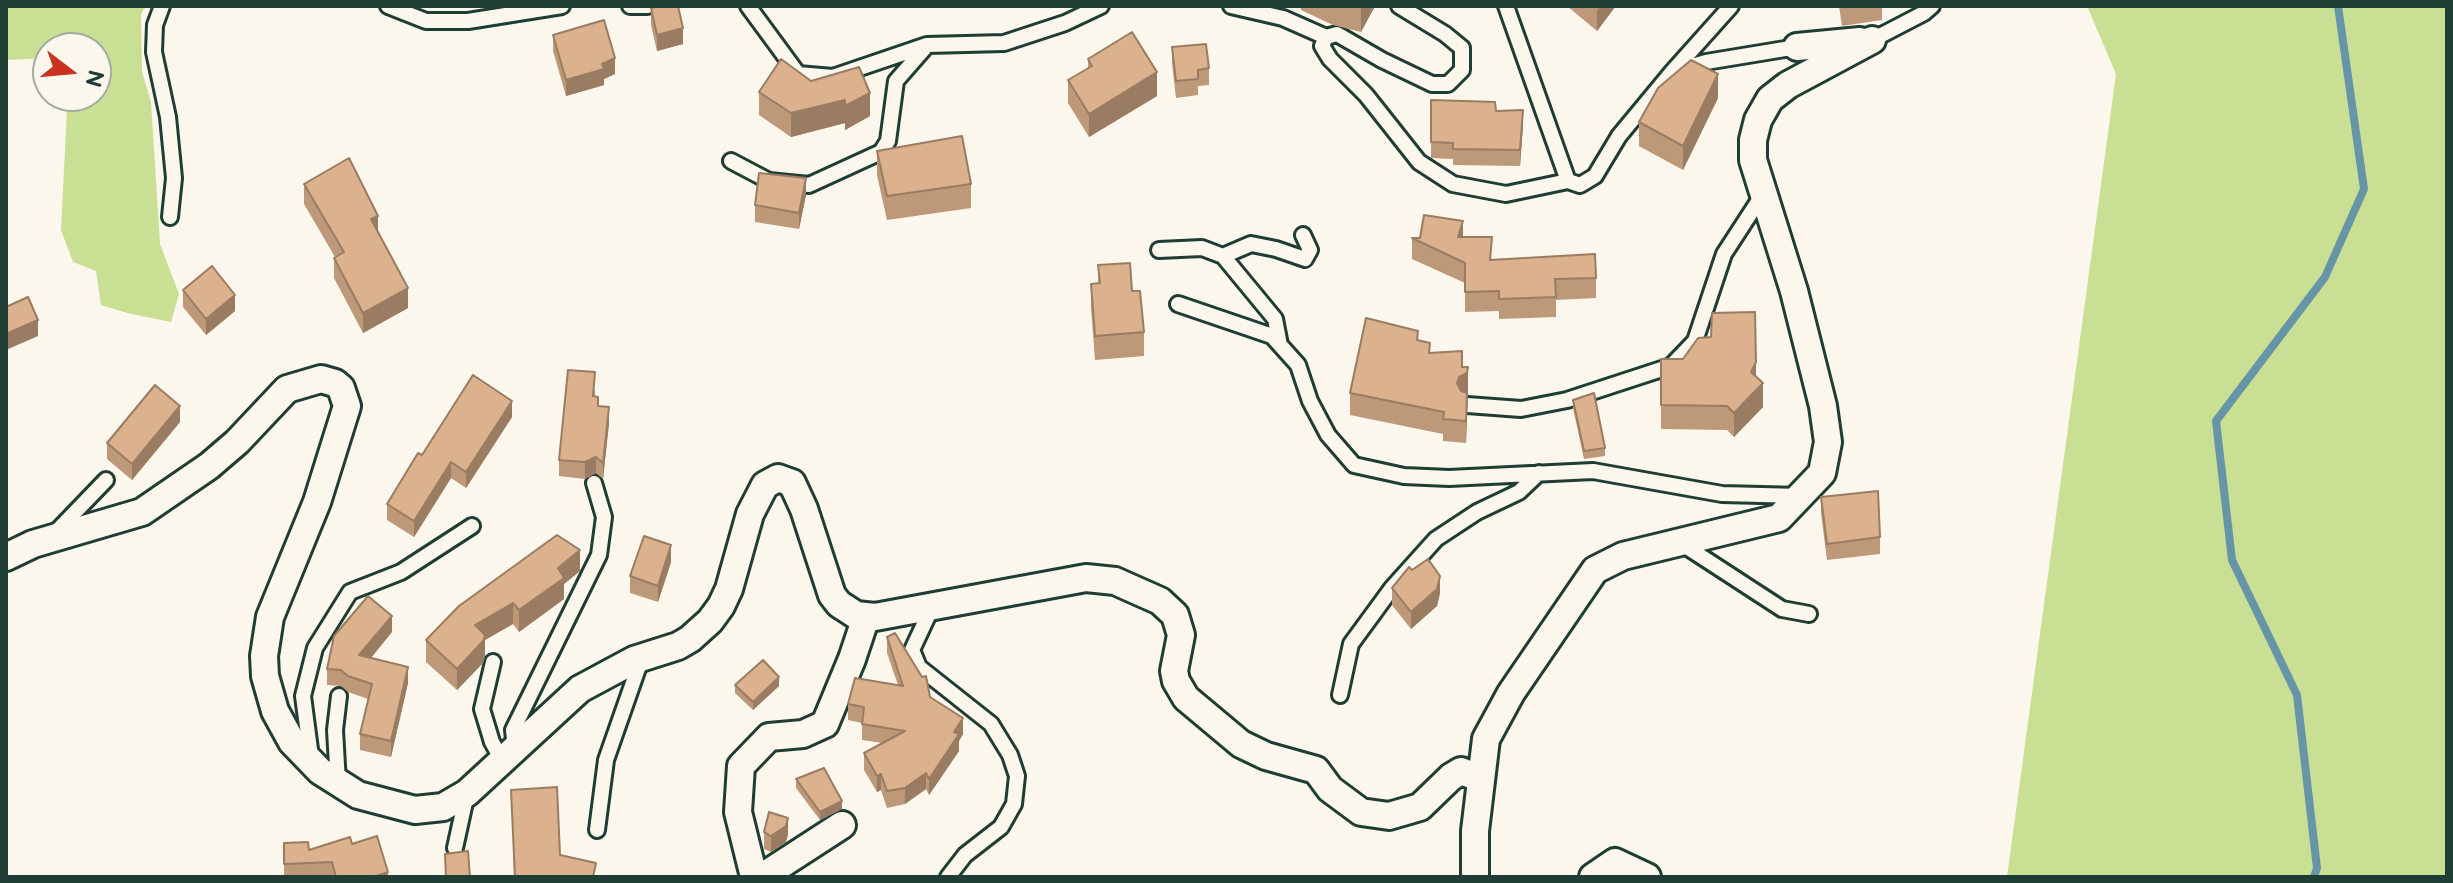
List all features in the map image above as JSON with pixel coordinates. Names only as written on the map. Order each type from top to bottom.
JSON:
[{"type":"street","points":[[1797,47],[1872,40]]},
{"type":"street","points":[[1475,877],[1479,778],[1486,739],[1511,693],[1595,570],[1623,556],[1779,518],[1822,473],[1828,442],[1823,406],[1810,351],[1753,160],[1753,140],[1758,120],[1770,99],[1788,85],[1872,40]]},
{"type":"street","points":[[6,557],[49,539],[142,512],[209,466],[246,434],[287,389],[321,379],[335,383],[346,397],[345,416],[317,502],[270,617],[264,656],[267,685],[275,711],[292,742],[311,763],[358,795],[415,810],[443,807],[467,793],[580,689],[613,669],[678,646],[710,621],[729,589],[750,514],[765,485],[778,478],[792,483],[804,509],[832,595],[848,612],[866,617],[1086,578],[1115,581],[1160,601],[1175,615],[1181,635],[1174,671],[1186,698],[1231,737],[1253,751],[1316,770],[1330,789],[1361,812],[1389,816],[1420,807],[1461,771],[1479,778]]},
{"type":"street","points":[[754,877],[738,812],[741,766],[769,737],[803,734],[825,724],[866,617]]},
{"type":"street","points":[[762,877],[842,825]]},
{"type":"street","points":[[1593,877],[1615,862],[1647,877]]},
{"type":"lane","points":[[162,6],[155,25],[154,52],[168,117],[173,163],[170,217]]},
{"type":"lane","points":[[388,6],[426,21],[468,21],[562,6]]},
{"type":"lane","points":[[630,6],[648,6]]},
{"type":"lane","points":[[748,6],[798,74],[833,77],[927,45],[1004,43],[1065,23],[1101,6]]},
{"type":"lane","points":[[1231,6],[1283,18],[1326,37],[1337,34],[1432,84],[1448,84],[1462,70],[1462,48],[1399,6]]},
{"type":"lane","points":[[1506,6],[1568,181]]},
{"type":"lane","points":[[1326,37],[1322,46],[1330,59],[1366,95],[1419,162],[1453,184],[1506,194],[1568,181],[1580,185],[1595,176],[1619,136],[1731,6]]},
{"type":"lane","points":[[1872,40],[1932,6]]},
{"type":"lane","points":[[731,161],[769,181],[809,185],[881,152],[888,141],[896,81],[927,45]]},
{"type":"lane","points":[[1672,72],[1706,62],[1797,47]]},
{"type":"lane","points":[[1467,405],[1521,409],[1567,400],[1671,366],[1695,341],[1724,254],[1763,193]]},
{"type":"lane","points":[[1223,256],[1251,244],[1305,259],[1310,250],[1303,235]]},
{"type":"lane","points":[[1159,250],[1202,248],[1223,256],[1275,319],[1280,345]]},
{"type":"lane","points":[[1178,304],[1272,336],[1298,365],[1310,401],[1328,435],[1354,465],[1404,476],[1449,478],[1593,471],[1722,494],[1802,496]]},
{"type":"lane","points":[[1340,695],[1351,644],[1392,588],[1436,539],[1477,512],[1519,492],[1539,473]]},
{"type":"lane","points":[[49,539],[106,480]]},
{"type":"lane","points":[[493,662],[482,709],[492,742],[508,754],[513,730],[599,555],[604,517],[594,483]]},
{"type":"lane","points":[[311,763],[303,696],[315,648],[350,592],[401,572],[472,526]]},
{"type":"lane","points":[[1679,542],[1782,609],[1809,614]]},
{"type":"lane","points":[[932,607],[912,650],[919,667],[991,724],[1010,755],[1017,776],[1014,804],[1001,827],[965,855],[948,877]]},
{"type":"lane","points":[[597,830],[606,760],[642,657]]},
{"type":"lane","points":[[338,784],[335,730],[339,696]]},
{"type":"lane","points":[[455,848],[467,793]]},
{"type":"green space","points":[[6,6],[146,6],[141,14],[142,72],[151,102],[160,244],[179,294],[171,322],[101,305],[96,271],[73,262],[61,230],[67,112],[112,112],[112,32],[32,32],[32,59],[6,60]]},
{"type":"green space","points":[[2087,6],[2447,6],[2447,877],[2007,877],[2116,74]]},
{"type":"building","points":[[678,6],[683,28],[657,35],[651,8]]},
{"type":"building","points":[[604,20],[615,58],[602,64],[604,69],[566,80],[553,35]]},
{"type":"building","points":[[1132,32],[1157,72],[1089,114],[1068,80],[1092,66],[1088,59]]},
{"type":"building","points":[[1206,44],[1209,68],[1198,70],[1198,79],[1176,81],[1172,47]]},
{"type":"building","points":[[781,59],[811,81],[859,67],[870,93],[845,106],[845,100],[791,113],[759,92]]},
{"type":"building","points":[[1691,60],[1718,74],[1683,146],[1639,122],[1658,88]]},
{"type":"building","points":[[1431,100],[1495,102],[1496,111],[1523,110],[1520,150],[1453,149],[1453,143],[1431,142]]},
{"type":"building","points":[[962,136],[971,184],[887,196],[877,151]]},
{"type":"building","points":[[349,158],[378,216],[371,219],[408,288],[363,313],[334,258],[344,252],[304,184]]},
{"type":"building","points":[[759,173],[806,178],[799,213],[755,205]]},
{"type":"building","points":[[1424,215],[1463,221],[1458,237],[1492,237],[1490,260],[1595,254],[1596,278],[1555,279],[1556,297],[1499,299],[1499,291],[1465,292],[1465,263],[1412,238],[1420,238]]},
{"type":"building","points":[[1130,263],[1132,291],[1140,291],[1144,332],[1095,336],[1091,284],[1100,283],[1098,265]]},
{"type":"building","points":[[212,266],[235,295],[206,319],[183,290]]},
{"type":"building","points":[[28,297],[38,320],[6,334],[6,307]]},
{"type":"building","points":[[1755,312],[1756,362],[1751,372],[1763,383],[1734,413],[1727,406],[1661,405],[1661,359],[1683,359],[1698,338],[1711,337],[1712,313]]},
{"type":"building","points":[[1366,318],[1418,331],[1417,340],[1430,343],[1429,353],[1462,351],[1462,367],[1468,367],[1467,373],[1459,377],[1457,383],[1461,391],[1467,393],[1466,421],[1443,419],[1444,412],[1350,393]]},
{"type":"building","points":[[568,370],[595,372],[593,396],[598,397],[598,406],[609,407],[603,463],[596,457],[585,462],[559,460]]},
{"type":"building","points":[[473,375],[512,401],[466,472],[451,462],[414,521],[387,504],[418,453],[422,455]]},
{"type":"building","points":[[155,385],[180,406],[132,464],[107,443]]},
{"type":"building","points":[[1594,393],[1605,448],[1584,451],[1573,400]]},
{"type":"building","points":[[1878,491],[1880,537],[1827,544],[1821,497]]},
{"type":"building","points":[[557,535],[580,550],[558,568],[564,578],[519,610],[513,603],[475,625],[485,635],[483,641],[457,669],[426,640],[459,606]]},
{"type":"building","points":[[644,536],[671,545],[658,586],[630,576]]},
{"type":"building","points":[[1428,559],[1440,576],[1437,589],[1411,612],[1392,588],[1409,567],[1412,570]]},
{"type":"building","points":[[368,596],[392,616],[359,655],[408,667],[391,741],[360,734],[372,684],[348,676],[341,670],[327,669],[334,636]]},
{"type":"building","points":[[895,633],[922,677],[926,676],[930,697],[963,718],[954,732],[959,734],[929,779],[926,773],[905,788],[887,791],[881,774],[877,776],[864,753],[905,731],[862,724],[864,707],[848,704],[855,678],[903,686],[887,637]]},
{"type":"building","points":[[763,660],[779,677],[753,702],[735,685]]},
{"type":"building","points":[[824,768],[842,801],[820,812],[796,779]]},
{"type":"building","points":[[557,787],[560,855],[596,863],[593,877],[515,877],[511,790]]},
{"type":"building","points":[[769,812],[788,818],[786,826],[771,836],[764,832]]},
{"type":"building","points":[[377,836],[388,872],[373,877],[336,877],[332,862],[284,864],[284,843],[308,842],[309,850],[350,837],[352,844]]},
{"type":"building","points":[[468,851],[470,877],[446,877],[445,854]]},
{"type":"waterway","points":[[2314,877],[2317,868],[2297,695],[2232,560],[2216,421],[2325,277],[2364,189],[2338,6]]}]
